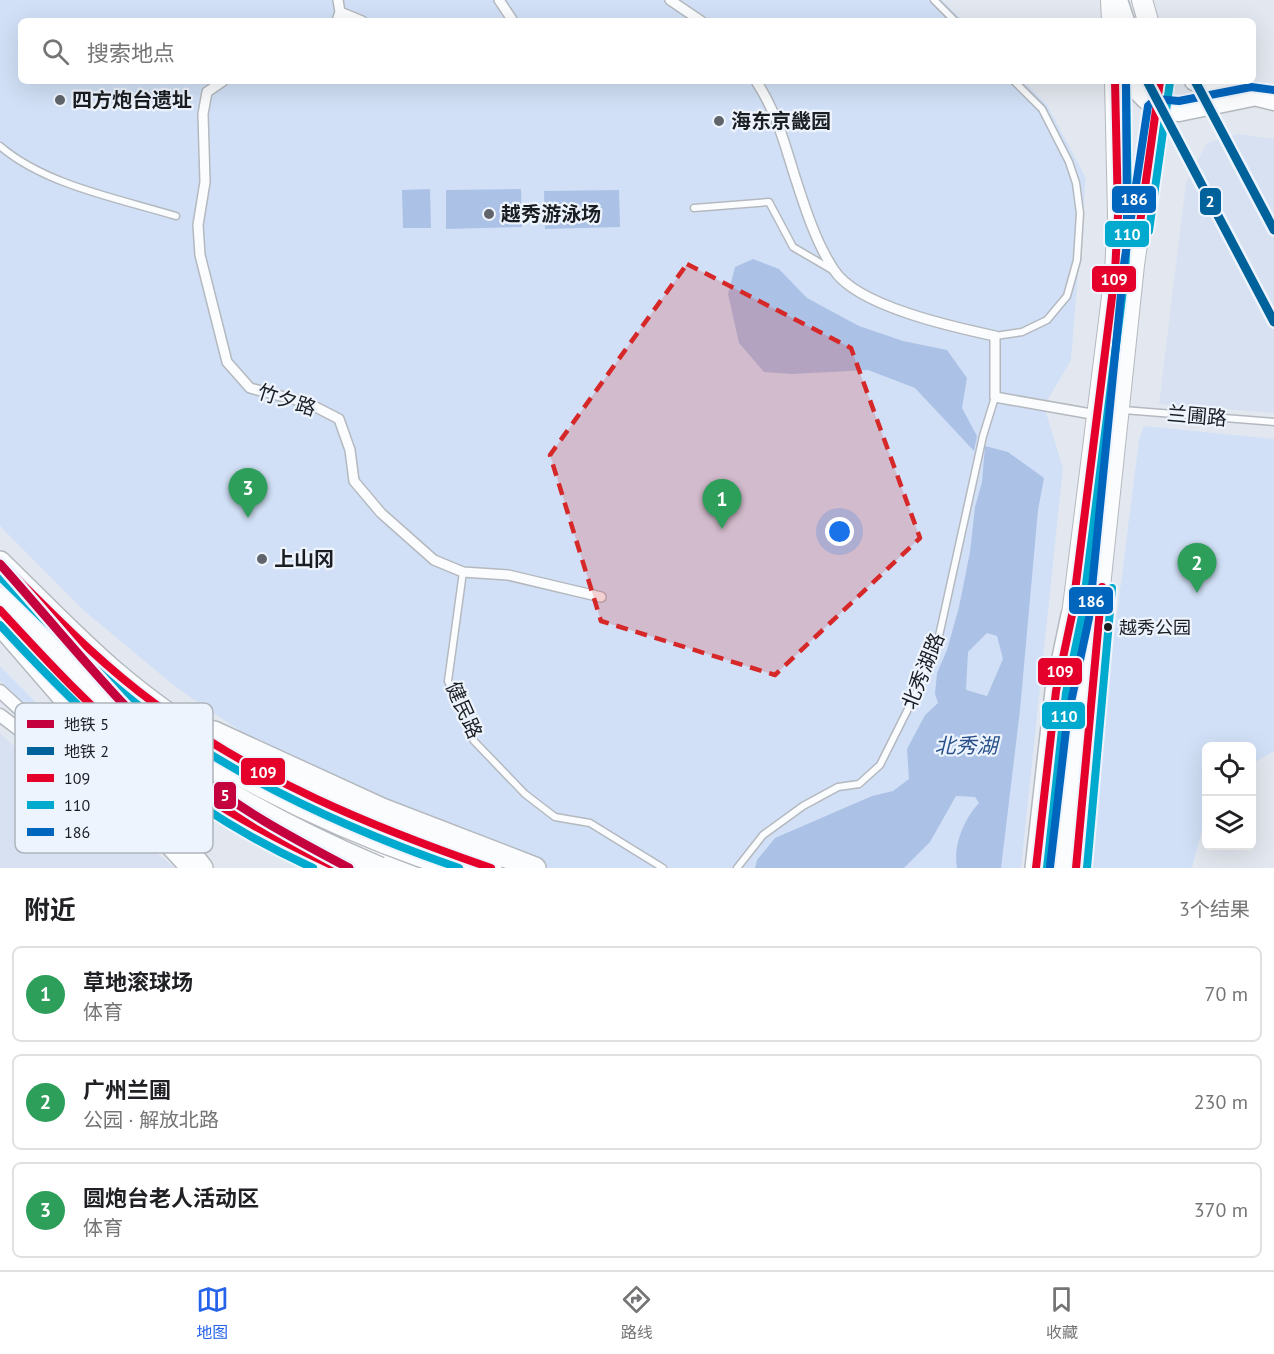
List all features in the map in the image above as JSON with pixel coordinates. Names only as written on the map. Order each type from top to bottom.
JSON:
[{"type":"highway","points":[[0,562],[80,641],[154,703]]},
{"type":"highway","points":[[0,589],[11,621],[75,703]]},
{"type":"highway","points":[[0,598],[43,638],[125,703]]},
{"type":"highway","points":[[0,610],[99,703]]},
{"type":"highway","points":[[1036,868],[1056,691],[1072,615]]},
{"type":"highway","points":[[1076,868],[1099,620]]},
{"type":"highway","points":[[11,621],[80,669],[117,703]]},
{"type":"highway","points":[[11,621],[90,703]]},
{"type":"highway","points":[[80,669],[99,703]]},
{"type":"highway","points":[[213,732],[382,809],[535,868]]},
{"type":"highway","points":[[213,738],[408,830],[509,868]]},
{"type":"highway","points":[[213,743],[242,762],[301,794],[404,837],[491,868]]},
{"type":"highway","points":[[213,761],[351,831],[455,868]]},
{"type":"highway","points":[[213,775],[289,816],[412,868]]},
{"type":"highway","points":[[213,782],[285,824],[380,868]]},
{"type":"highway","points":[[213,800],[338,868]]},
{"type":"highway","points":[[191,853],[202,868]]},
{"type":"main road","points":[[1112,18],[1114,0]]},
{"type":"main road","points":[[1114,0],[1117,18]]},
{"type":"main road","points":[[1114,0],[1123,18]]},
{"type":"main road","points":[[1142,0],[1147,18]]},
{"type":"main road","points":[[1050,868],[1069,691],[1072,615],[1115,273],[1118,173],[1115,84]]},
{"type":"main road","points":[[1134,84],[1141,96],[1158,109],[1179,112],[1252,97]]},
{"type":"main road","points":[[1060,868],[1077,722],[1099,620],[1134,266],[1161,84]]},
{"type":"main road","points":[[1205,84],[1274,101]]},
{"type":"main road","points":[[1154,135],[1179,112]]},
{"type":"main road","points":[[1118,173],[1122,168],[1134,167],[1143,175],[1146,183]]},
{"type":"street","points":[[338,0],[338,16]]},
{"type":"street","points":[[499,0],[511,18]]},
{"type":"street","points":[[670,0],[697,18]]},
{"type":"street","name":"竹夕路","points":[[219,84],[207,92],[203,114],[205,182],[198,225],[200,255],[227,362],[250,388],[308,403],[339,419],[350,450],[354,482],[381,513],[434,560],[463,572],[508,575],[601,597]]},
{"type":"street","points":[[758,84],[770,103],[782,132],[800,192],[834,272],[860,294],[938,323],[995,336],[995,397],[1097,415]]},
{"type":"street","points":[[0,691],[15,705]]},
{"type":"street","points":[[0,715],[15,726]]},
{"type":"street","points":[[172,853],[186,868]]},
{"type":"lane","points":[[934,0],[952,18]]},
{"type":"lane","points":[[995,336],[1022,332],[1047,320],[1067,296],[1077,260],[1080,213],[1076,183],[1070,162],[1042,109],[1017,84]]},
{"type":"lane","points":[[0,147],[15,159],[77,186],[176,216]]},
{"type":"lane","points":[[694,208],[769,202],[793,247],[834,272]]},
{"type":"lane","name":"北秀湖路","points":[[737,868],[763,835],[803,806],[838,787],[859,784],[880,765],[916,691],[939,636],[983,436],[995,397]]},
{"type":"lane","name":"兰圃路","points":[[1119,410],[1274,422]]},
{"type":"lane","name":"健民路","points":[[463,572],[448,681],[474,741],[525,794],[555,817],[590,823],[663,868]]},
{"type":"highlighted area","points":[[687,264],[851,348],[920,538],[775,675],[601,621],[550,455]]},
{"type":"shaded area","points":[[0,0],[942,0],[960,18],[18,18],[18,84],[1026,84],[1047,105],[1086,178],[1071,360],[1044,406],[1063,468],[1021,868],[542,868],[280,758],[213,712],[213,703],[199,703],[177,688],[82,609],[0,526]]},
{"type":"shaded area","points":[[1238,134],[1274,139],[1274,413],[1159,404],[1186,183],[1207,143]]},
{"type":"shaded area","points":[[1144,426],[1274,439],[1274,751],[1256,762],[1256,742],[1202,742],[1202,830],[1192,868],[1085,868],[1139,440]]},
{"type":"shaded area","points":[[0,666],[37,703],[23,703],[0,681]]},
{"type":"shaded area","points":[[0,733],[15,747],[15,853],[156,853],[175,868],[0,868]]},
{"type":"water","points":[[430,189],[431,228],[403,228],[402,190]]},
{"type":"water","points":[[521,189],[522,227],[446,229],[446,190]]},
{"type":"water","points":[[619,190],[620,227],[545,229],[544,191]]},
{"type":"water","points":[[753,259],[779,269],[807,298],[859,326],[903,341],[947,350],[967,378],[962,408],[977,436],[974,451],[915,388],[868,370],[792,374],[764,372],[739,343],[728,294],[735,267]]},
{"type":"water","name":"北秀湖","points":[[985,446],[1008,452],[1044,478],[1038,510],[1020,710],[1001,868],[957,868],[957,850],[961,833],[979,803],[975,797],[956,796],[930,842],[904,868],[755,868],[757,860],[775,838],[872,796],[893,791],[909,779],[907,749],[925,715],[938,703],[935,694],[937,673],[947,650],[959,607],[970,552],[975,507],[982,482]],"holes":[[[987,633],[997,636],[1003,659],[987,696],[966,690],[968,652]]]},
{"type":"metro line","name":"2","points":[[1149,84],[1274,322]]},
{"type":"metro line","name":"2","points":[[1197,84],[1274,230]]},
{"type":"metro line","name":"5","points":[[0,564],[122,703]]},
{"type":"metro line","name":"5","points":[[213,787],[249,812],[349,868]]},
{"type":"transit line","name":"109","points":[[1036,868],[1056,691],[1072,615],[1115,273],[1118,215],[1115,84]]},
{"type":"transit line","name":"110","points":[[1047,868],[1066,693],[1082,616],[1125,274],[1128,215],[1126,84]]},
{"type":"transit line","name":"186","points":[[1126,84],[1127,230]]},
{"type":"transit line","name":"109","points":[[1139,230],[1160,84]]},
{"type":"transit line","name":"110","points":[[1149,231],[1170,84]]},
{"type":"transit line","name":"186","points":[[1050,867],[1067,721],[1089,618],[1124,264],[1148,106],[1156,99],[1179,101],[1251,87],[1274,90]]},
{"type":"transit line","name":"109","points":[[0,562],[113,671],[154,703]]},
{"type":"transit line","name":"110","points":[[0,577],[72,647],[136,703]]},
{"type":"transit line","name":"109","points":[[1076,868],[1102,587]]},
{"type":"transit line","name":"110","points":[[1087,868],[1112,588]]},
{"type":"transit line","name":"109","points":[[0,610],[89,703]]},
{"type":"transit line","name":"110","points":[[0,625],[75,703]]},
{"type":"transit line","name":"109","points":[[213,742],[316,799],[402,836],[491,868]]},
{"type":"transit line","name":"110","points":[[213,756],[297,802],[377,837],[459,868]]},
{"type":"transit line","name":"109","points":[[213,802],[287,844],[338,868]]},
{"type":"transit line","name":"110","points":[[213,813],[266,845],[313,868]]},
{"type":"place","name":"四方炮台遗址","points":[[60,100]]},
{"type":"place","name":"海东京畿园","points":[[719,121]]},
{"type":"place","name":"越秀游泳场","points":[[489,214]]},
{"type":"place","name":"圆炮台老人活动区","points":[[248,518]]},
{"type":"place","name":"草地滚球场","points":[[722,529]]},
{"type":"place","name":"上山冈","points":[[262,559]]},
{"type":"place","name":"广州兰圃","points":[[1197,593]]},
{"type":"place","name":"越秀公园","points":[[1108,627]]}]
